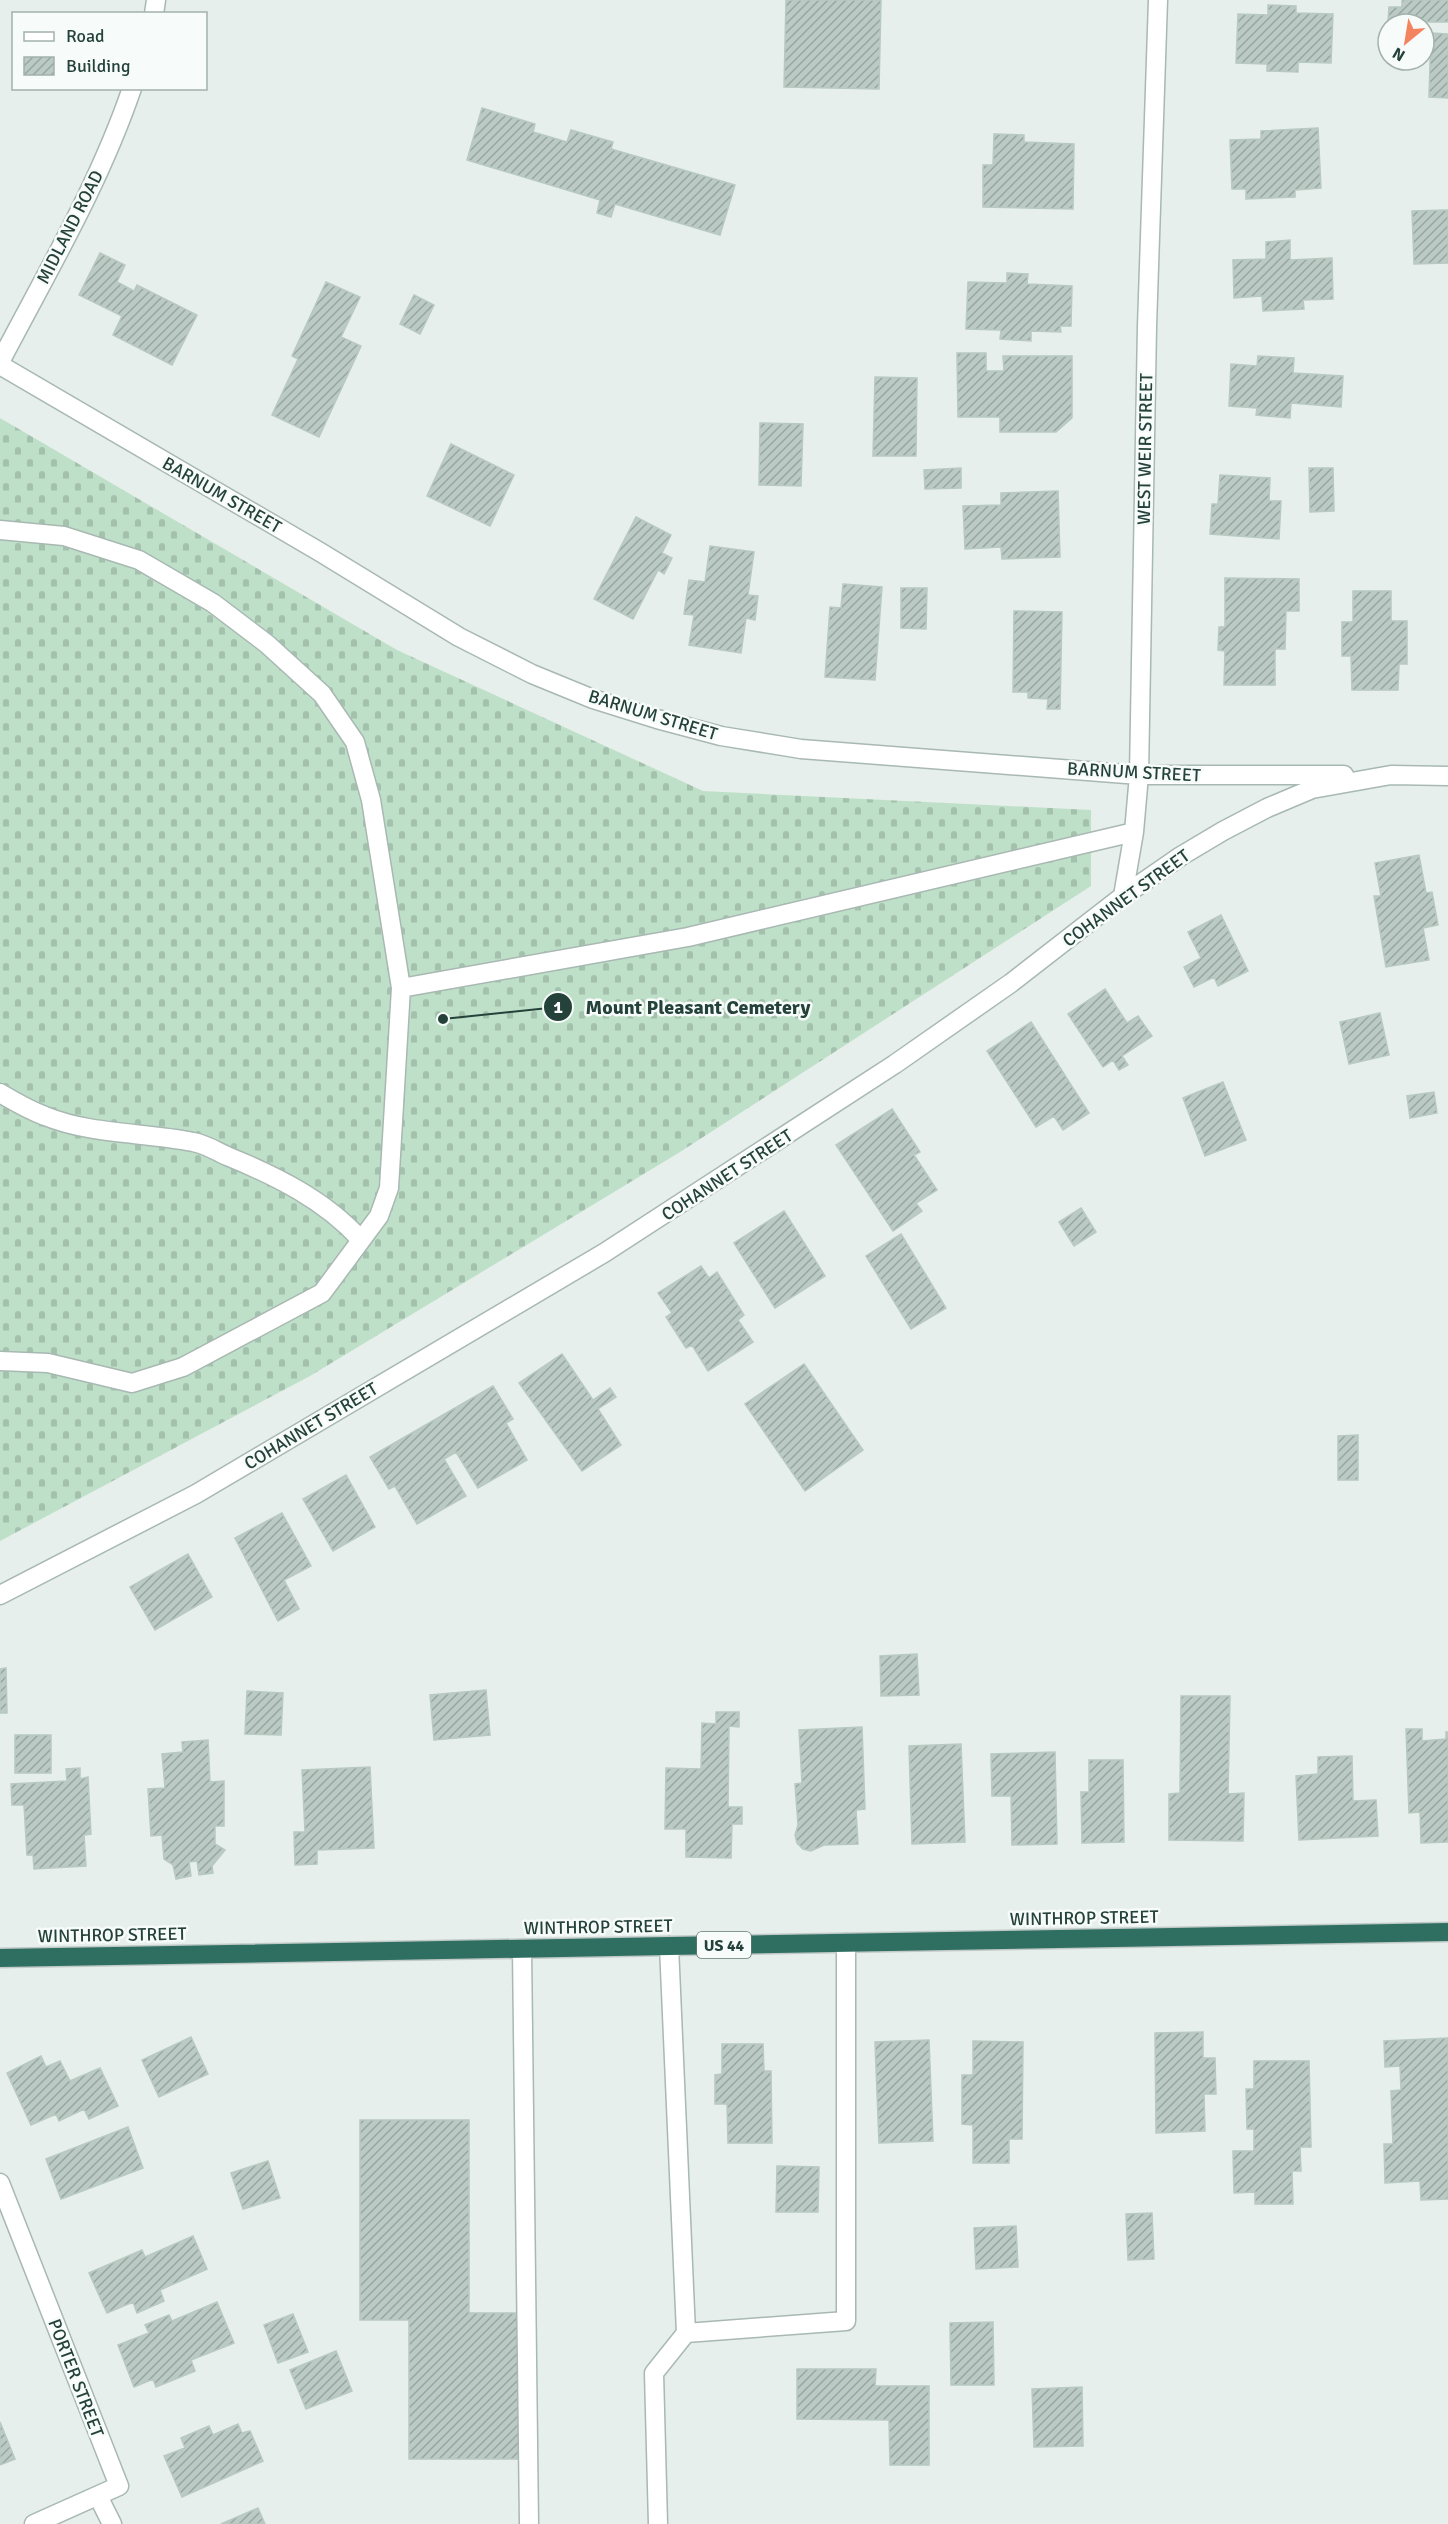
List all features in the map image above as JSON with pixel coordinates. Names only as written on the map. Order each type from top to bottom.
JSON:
[{"type":"highway","name":"WINTHROP STREET","points":[[0,1958],[1448,1932]]},
{"type":"street","name":"WEST WEIR STREET","points":[[1123,897],[1134,832],[1139,775],[1146,382],[1158,0]]},
{"type":"street","name":"MIDLAND ROAD","points":[[0,364],[86,201],[131,90]]},
{"type":"street","name":"BARNUM STREET","points":[[0,364],[320,552],[459,637],[532,674],[594,699],[657,719],[721,736],[801,749],[1139,775],[1391,775]]},
{"type":"street","points":[[0,530],[64,536],[139,560],[213,603],[267,644],[322,694],[355,742],[371,800],[401,988],[389,1188],[379,1216],[322,1293],[183,1367],[132,1383],[48,1364],[0,1361]]},
{"type":"street","name":"COHANNET STREET","points":[[0,1595],[196,1494],[604,1253],[760,1154],[925,1044],[1181,856],[1268,807],[1312,789],[1391,775],[1448,776]]},
{"type":"street","points":[[401,988],[688,937],[1134,832]]},
{"type":"street","points":[[0,1094],[47,1117],[80,1126],[115,1133],[147,1134],[196,1142],[256,1168],[317,1201],[346,1224],[361,1240]]},
{"type":"street","points":[[686,2332],[846,2321],[846,1943]]},
{"type":"street","points":[[658,2524],[654,2373],[686,2332],[669,1946]]},
{"type":"street","points":[[522,1949],[529,2524]]},
{"type":"street","name":"PORTER STREET","points":[[0,2183],[119,2486],[34,2524]]},
{"type":"street","points":[[98,2496],[112,2524]]},
{"type":"green space","points":[[0,418],[397,650],[703,791],[1091,810],[1091,886],[680,1152],[310,1376],[0,1541]]},
{"type":"building","points":[[786,0],[881,0],[879,89],[784,87]]},
{"type":"building","points":[[1402,0],[1448,0],[1448,22],[1436,22],[1436,12],[1389,12],[1389,7],[1402,7]]},
{"type":"building","points":[[1268,5],[1296,6],[1296,13],[1333,14],[1331,63],[1298,62],[1298,72],[1267,71],[1267,64],[1236,63],[1238,14],[1268,15]]},
{"type":"building","points":[[1436,33],[1448,34],[1448,98],[1429,97],[1430,72],[1436,72]]},
{"type":"building","points":[[482,108],[535,124],[533,132],[567,142],[571,130],[613,142],[611,149],[735,185],[720,235],[615,204],[611,217],[597,213],[600,200],[467,160]]},
{"type":"building","points":[[1318,128],[1321,188],[1295,190],[1295,197],[1246,199],[1246,189],[1232,189],[1230,140],[1261,139],[1261,131]]},
{"type":"building","points":[[994,134],[1024,135],[1024,142],[1074,144],[1073,209],[983,207],[983,165],[993,165]]},
{"type":"building","points":[[1448,210],[1448,263],[1414,264],[1412,211]]},
{"type":"building","points":[[1290,240],[1290,260],[1332,258],[1333,299],[1303,300],[1304,309],[1263,311],[1262,296],[1234,298],[1233,260],[1266,259],[1266,242]]},
{"type":"building","points":[[100,253],[125,265],[117,282],[134,291],[137,285],[197,315],[172,365],[113,335],[122,316],[79,295]]},
{"type":"building","points":[[1007,273],[1028,274],[1027,284],[1072,286],[1071,326],[1060,326],[1061,332],[1031,331],[1031,341],[1000,339],[1001,330],[966,329],[968,282],[1007,283]]},
{"type":"building","points":[[326,282],[360,297],[341,337],[361,346],[319,437],[272,415],[298,359],[292,356]]},
{"type":"building","points":[[414,295],[434,305],[420,334],[400,324]]},
{"type":"building","points":[[957,353],[986,353],[986,371],[1004,371],[1003,356],[1072,356],[1072,418],[1056,432],[1000,432],[1000,417],[958,417]]},
{"type":"building","points":[[1258,356],[1294,358],[1293,373],[1343,376],[1341,407],[1291,403],[1290,418],[1256,415],[1257,408],[1229,406],[1231,364],[1257,366]]},
{"type":"building","points":[[875,377],[917,378],[916,456],[873,456]]},
{"type":"building","points":[[760,423],[803,424],[801,486],[759,485]]},
{"type":"building","points":[[451,444],[514,475],[490,526],[427,496]]},
{"type":"building","points":[[961,468],[961,488],[925,489],[924,470]]},
{"type":"building","points":[[1309,468],[1333,468],[1334,511],[1310,512]]},
{"type":"building","points":[[1220,475],[1270,478],[1269,501],[1281,501],[1279,539],[1210,534],[1212,504],[1218,504]]},
{"type":"building","points":[[1058,491],[1060,557],[1002,559],[1001,547],[965,549],[963,506],[1001,505],[1001,493]]},
{"type":"building","points":[[636,517],[671,535],[662,553],[672,558],[664,574],[658,570],[633,619],[594,599]]},
{"type":"building","points":[[710,546],[754,552],[748,595],[758,596],[755,620],[746,618],[741,653],[689,645],[694,615],[684,614],[689,580],[705,582]]},
{"type":"building","points":[[1225,578],[1299,579],[1299,611],[1286,611],[1285,649],[1275,649],[1275,685],[1224,685],[1225,651],[1218,650],[1219,627],[1225,627]]},
{"type":"building","points":[[843,584],[882,587],[875,680],[825,677],[830,607],[841,608]]},
{"type":"building","points":[[901,588],[927,588],[926,629],[901,628]]},
{"type":"building","points":[[1353,591],[1391,591],[1391,621],[1407,621],[1407,664],[1399,664],[1398,690],[1352,690],[1351,656],[1342,656],[1342,622],[1353,622]]},
{"type":"building","points":[[1014,611],[1062,612],[1060,709],[1047,709],[1048,699],[1028,698],[1028,692],[1013,692]]},
{"type":"building","points":[[1419,855],[1426,893],[1432,892],[1438,925],[1423,928],[1429,960],[1386,967],[1374,896],[1381,896],[1375,863]]},
{"type":"building","points":[[1221,915],[1248,971],[1218,986],[1214,977],[1194,987],[1184,967],[1201,958],[1188,932]]},
{"type":"building","points":[[1105,989],[1127,1023],[1138,1016],[1152,1036],[1122,1056],[1128,1065],[1119,1070],[1113,1060],[1103,1067],[1068,1014]]},
{"type":"building","points":[[1380,1013],[1389,1055],[1349,1064],[1340,1022]]},
{"type":"building","points":[[1031,1022],[1089,1113],[1063,1130],[1054,1116],[1036,1127],[987,1051]]},
{"type":"building","points":[[1223,1082],[1246,1140],[1205,1156],[1183,1098]]},
{"type":"building","points":[[1434,1092],[1437,1113],[1410,1118],[1407,1096]]},
{"type":"building","points":[[892,1109],[920,1152],[914,1155],[937,1190],[916,1203],[922,1211],[893,1231],[836,1145]]},
{"type":"building","points":[[1081,1208],[1096,1232],[1074,1246],[1059,1222]]},
{"type":"building","points":[[784,1211],[825,1276],[775,1308],[734,1243]]},
{"type":"building","points":[[901,1234],[946,1308],[911,1329],[866,1256]]},
{"type":"building","points":[[701,1266],[709,1278],[717,1272],[744,1315],[738,1320],[753,1342],[708,1371],[692,1345],[686,1348],[666,1317],[672,1313],[658,1293]]},
{"type":"building","points":[[562,1354],[593,1400],[610,1388],[616,1397],[598,1409],[621,1445],[582,1471],[519,1383]]},
{"type":"building","points":[[804,1364],[863,1450],[805,1491],[745,1404]]},
{"type":"building","points":[[493,1386],[513,1419],[506,1423],[527,1460],[478,1488],[456,1452],[444,1459],[466,1496],[417,1524],[395,1486],[389,1489],[370,1457]]},
{"type":"building","points":[[1358,1435],[1358,1480],[1338,1480],[1338,1436]]},
{"type":"building","points":[[346,1475],[375,1527],[333,1551],[303,1499]]},
{"type":"building","points":[[282,1513],[311,1566],[284,1580],[299,1609],[278,1621],[235,1538]]},
{"type":"building","points":[[188,1554],[212,1597],[155,1630],[130,1587]]},
{"type":"building","points":[[917,1654],[919,1695],[881,1696],[880,1656]]},
{"type":"building","points":[[6,1668],[7,1713],[0,1713],[0,1669]]},
{"type":"building","points":[[486,1690],[490,1735],[434,1740],[430,1695]]},
{"type":"building","points":[[247,1691],[283,1693],[281,1735],[245,1734]]},
{"type":"building","points":[[1181,1696],[1230,1696],[1228,1794],[1244,1793],[1243,1841],[1169,1840],[1169,1794],[1180,1793]]},
{"type":"building","points":[[716,1712],[739,1712],[739,1727],[729,1726],[728,1807],[742,1807],[742,1824],[732,1824],[731,1858],[686,1857],[686,1829],[665,1829],[666,1768],[701,1769],[702,1723],[716,1724]]},
{"type":"building","points":[[862,1727],[865,1809],[856,1810],[858,1844],[824,1845],[811,1851],[803,1849],[797,1843],[795,1835],[798,1825],[795,1784],[802,1783],[799,1730]]},
{"type":"building","points":[[1406,1729],[1422,1729],[1422,1741],[1446,1739],[1446,1732],[1448,1732],[1448,1842],[1421,1843],[1420,1812],[1409,1813]]},
{"type":"building","points":[[15,1735],[51,1735],[51,1773],[15,1773]]},
{"type":"building","points":[[208,1740],[210,1782],[224,1781],[224,1826],[215,1826],[215,1844],[225,1850],[212,1866],[213,1873],[199,1875],[197,1861],[189,1862],[191,1876],[176,1879],[173,1865],[164,1859],[162,1835],[151,1836],[148,1789],[165,1788],[162,1754],[183,1752],[182,1742]]},
{"type":"building","points":[[961,1744],[965,1842],[912,1844],[909,1746]]},
{"type":"building","points":[[1055,1752],[1057,1844],[1012,1845],[1011,1796],[992,1796],[991,1754]]},
{"type":"building","points":[[1352,1756],[1353,1801],[1376,1800],[1378,1836],[1299,1840],[1296,1776],[1318,1774],[1318,1757]]},
{"type":"building","points":[[1089,1760],[1123,1760],[1124,1842],[1082,1843],[1081,1792],[1089,1792]]},
{"type":"building","points":[[370,1767],[374,1848],[317,1850],[317,1864],[295,1865],[294,1832],[305,1832],[302,1770]]},
{"type":"building","points":[[80,1768],[80,1779],[88,1777],[91,1834],[84,1835],[86,1866],[34,1869],[33,1855],[27,1855],[24,1805],[12,1805],[11,1784],[67,1781],[66,1769]]},
{"type":"building","points":[[1203,2032],[1203,2058],[1215,2058],[1216,2094],[1204,2094],[1205,2131],[1156,2133],[1155,2033]]},
{"type":"building","points":[[191,2037],[208,2074],[159,2097],[142,2060]]},
{"type":"building","points":[[1448,2038],[1448,2199],[1421,2200],[1420,2181],[1385,2183],[1384,2144],[1393,2144],[1391,2091],[1401,2090],[1400,2066],[1385,2067],[1384,2041]]},
{"type":"building","points":[[929,2040],[933,2141],[879,2143],[875,2042]]},
{"type":"building","points":[[973,2041],[1023,2042],[1022,2139],[1009,2139],[1009,2163],[973,2163],[973,2125],[962,2124],[962,2075],[973,2075]]},
{"type":"building","points":[[722,2044],[763,2044],[764,2071],[771,2071],[772,2143],[728,2143],[727,2104],[715,2104],[715,2075],[722,2074]]},
{"type":"building","points":[[41,2056],[46,2067],[60,2061],[70,2081],[100,2068],[118,2106],[89,2119],[84,2109],[59,2121],[56,2114],[31,2125],[7,2073]]},
{"type":"building","points":[[1254,2061],[1309,2061],[1311,2147],[1300,2147],[1301,2171],[1292,2171],[1293,2204],[1255,2204],[1255,2192],[1234,2193],[1233,2151],[1254,2151],[1254,2129],[1247,2129],[1246,2089],[1254,2089]]},
{"type":"building","points":[[360,2120],[469,2120],[469,2313],[519,2313],[519,2459],[409,2459],[409,2320],[360,2320]]},
{"type":"building","points":[[128,2127],[143,2168],[61,2199],[46,2159]]},
{"type":"building","points":[[268,2161],[280,2198],[243,2209],[231,2173]]},
{"type":"building","points":[[777,2166],[819,2167],[818,2212],[776,2212]]},
{"type":"building","points":[[1152,2213],[1154,2259],[1128,2260],[1126,2214]]},
{"type":"building","points":[[1016,2226],[1018,2267],[976,2269],[974,2228]]},
{"type":"building","points":[[193,2236],[207,2269],[160,2290],[164,2301],[137,2313],[133,2302],[107,2313],[89,2273],[142,2250],[145,2257]]},
{"type":"building","points":[[217,2302],[234,2343],[191,2360],[195,2371],[156,2387],[153,2379],[134,2387],[118,2345],[149,2333],[145,2325],[169,2315],[172,2321]]},
{"type":"building","points":[[293,2314],[308,2352],[278,2363],[264,2325]]},
{"type":"building","points":[[993,2322],[994,2385],[951,2385],[950,2323]]},
{"type":"building","points":[[336,2351],[352,2391],[306,2409],[290,2370]]},
{"type":"building","points":[[797,2369],[876,2369],[875,2386],[929,2386],[929,2465],[890,2465],[889,2420],[797,2419]]},
{"type":"building","points":[[1082,2387],[1083,2446],[1034,2447],[1032,2389]]},
{"type":"building","points":[[0,2422],[15,2459],[0,2465]]},
{"type":"building","points":[[238,2424],[242,2433],[250,2431],[263,2461],[182,2497],[164,2456],[185,2448],[181,2438],[209,2426],[213,2435]]},
{"type":"building","points":[[258,2508],[265,2524],[221,2524]]},
{"type":"place","name":"Mount Pleasant Cemetery","points":[[443,1019]]}]
